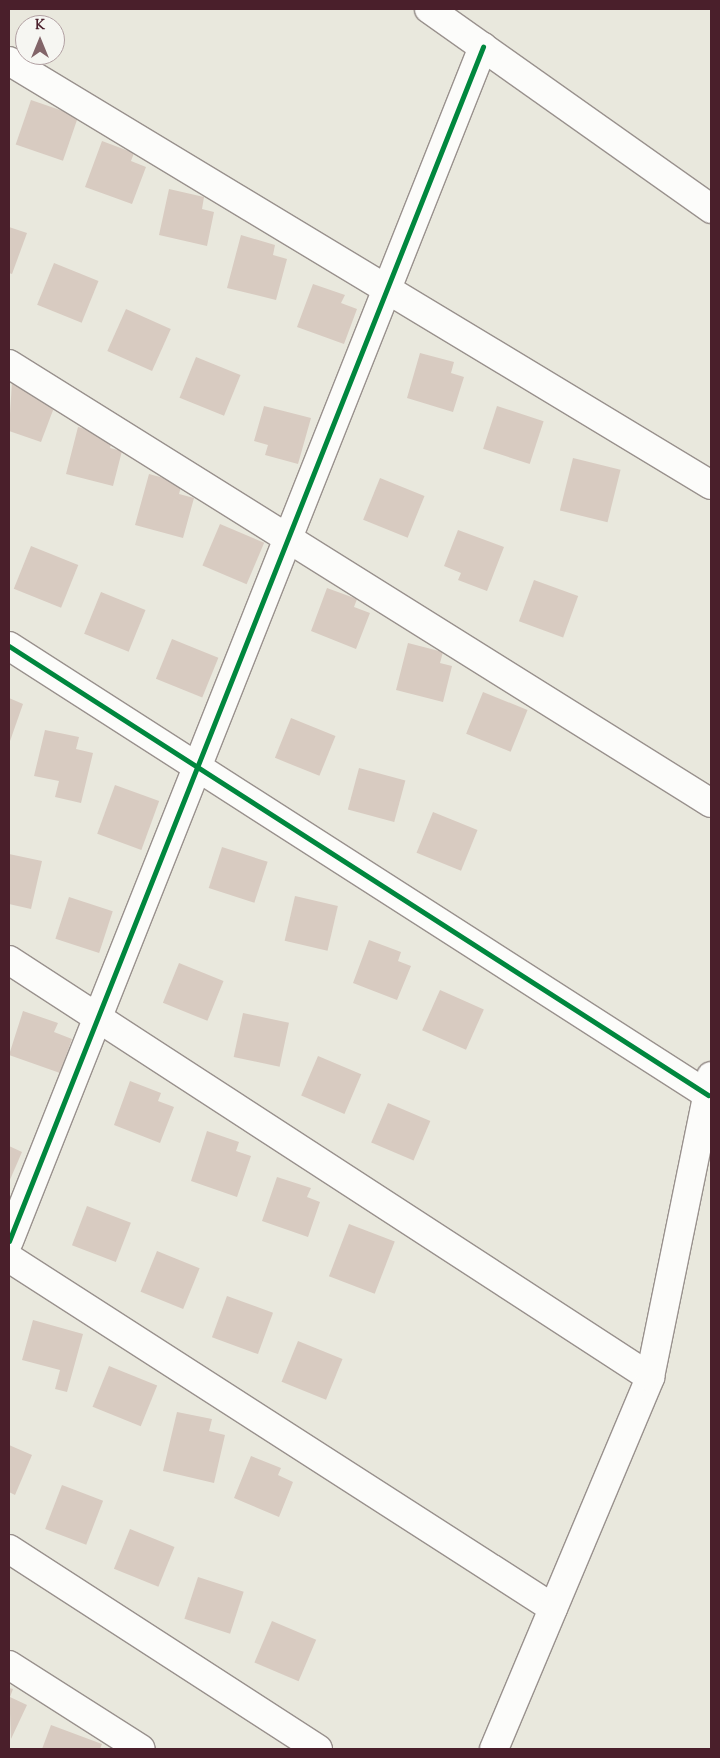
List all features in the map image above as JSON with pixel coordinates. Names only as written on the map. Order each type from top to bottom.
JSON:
[{"type":"street","points":[[428,9],[711,208]]},
{"type":"street","points":[[9,1241],[483,47]]},
{"type":"street","points":[[9,61],[711,485]]},
{"type":"street","points":[[9,364],[711,803]]},
{"type":"street","points":[[9,646],[197,766],[709,1085],[650,1377],[494,1749]]},
{"type":"street","points":[[9,960],[650,1377]]},
{"type":"street","points":[[9,1258],[553,1608]]},
{"type":"street","points":[[9,1549],[318,1749]]},
{"type":"street","points":[[9,1665],[141,1749]]},
{"type":"building","points":[[31,100],[78,116],[63,161],[16,144]]},
{"type":"building","points":[[102,141],[134,153],[131,161],[146,167],[132,204],[85,187]]},
{"type":"building","points":[[169,189],[204,197],[202,209],[214,212],[207,246],[159,235]]},
{"type":"building","points":[[9,227],[27,233],[12,274],[9,273]]},
{"type":"building","points":[[241,235],[275,245],[273,255],[287,259],[276,300],[227,288]]},
{"type":"building","points":[[54,263],[99,281],[82,323],[37,305]]},
{"type":"building","points":[[313,284],[345,295],[341,303],[357,309],[344,344],[297,327]]},
{"type":"building","points":[[126,309],[171,329],[152,371],[107,351]]},
{"type":"building","points":[[420,353],[454,362],[451,373],[464,377],[453,412],[407,398]]},
{"type":"building","points":[[196,357],[241,375],[224,416],[180,398]]},
{"type":"building","points":[[12,381],[55,405],[41,442],[9,431]]},
{"type":"building","points":[[264,406],[311,418],[298,464],[265,455],[268,445],[254,441]]},
{"type":"building","points":[[497,406],[544,421],[530,464],[483,449]]},
{"type":"building","points":[[78,427],[113,436],[110,448],[122,451],[113,486],[66,474]]},
{"type":"building","points":[[573,458],[621,470],[607,522],[560,510]]},
{"type":"building","points":[[149,474],[182,483],[179,494],[194,498],[183,538],[135,525]]},
{"type":"building","points":[[380,478],[425,496],[408,538],[363,520]]},
{"type":"building","points":[[220,524],[264,543],[247,584],[202,565]]},
{"type":"building","points":[[458,530],[504,547],[487,591],[458,580],[461,573],[444,566]]},
{"type":"building","points":[[31,546],[78,565],[61,608],[14,589]]},
{"type":"building","points":[[534,580],[578,596],[563,637],[519,621]]},
{"type":"building","points":[[327,588],[357,599],[354,607],[370,613],[356,649],[311,631]]},
{"type":"building","points":[[101,592],[146,610],[129,652],[84,634]]},
{"type":"building","points":[[172,639],[218,658],[202,698],[156,679]]},
{"type":"building","points":[[408,643],[443,652],[440,663],[452,666],[443,702],[396,690]]},
{"type":"building","points":[[483,692],[528,710],[511,752],[466,734]]},
{"type":"building","points":[[9,698],[23,704],[9,744]]},
{"type":"building","points":[[291,718],[336,736],[319,776],[275,758]]},
{"type":"building","points":[[45,730],[79,737],[76,749],[93,753],[81,803],[55,797],[59,781],[34,776]]},
{"type":"building","points":[[359,768],[405,780],[394,822],[348,810]]},
{"type":"building","points":[[115,785],[159,801],[141,850],[97,834]]},
{"type":"building","points":[[433,812],[478,830],[461,871],[417,853]]},
{"type":"building","points":[[222,847],[268,862],[254,903],[209,888]]},
{"type":"building","points":[[9,854],[42,861],[31,909],[9,904]]},
{"type":"building","points":[[295,896],[338,906],[328,951],[285,941]]},
{"type":"building","points":[[69,897],[113,911],[99,953],[55,939]]},
{"type":"building","points":[[369,940],[401,952],[398,961],[411,966],[397,1000],[353,983]]},
{"type":"building","points":[[179,963],[224,981],[207,1021],[163,1003]]},
{"type":"building","points":[[440,990],[484,1010],[466,1050],[422,1030]]},
{"type":"building","points":[[23,1011],[58,1023],[54,1032],[72,1039],[60,1073],[9,1055]]},
{"type":"building","points":[[243,1013],[289,1023],[280,1067],[234,1057]]},
{"type":"building","points":[[318,1056],[361,1074],[344,1114],[301,1096]]},
{"type":"building","points":[[130,1081],[161,1093],[158,1101],[174,1107],[160,1143],[114,1125]]},
{"type":"building","points":[[388,1103],[430,1121],[414,1161],[371,1143]]},
{"type":"building","points":[[207,1131],[239,1142],[236,1151],[251,1156],[237,1197],[191,1181]]},
{"type":"building","points":[[9,1146],[22,1152],[9,1182]]},
{"type":"building","points":[[277,1177],[311,1188],[307,1197],[320,1202],[308,1237],[262,1221]]},
{"type":"building","points":[[87,1206],[131,1223],[116,1262],[72,1245]]},
{"type":"building","points":[[349,1224],[395,1242],[375,1294],[329,1276]]},
{"type":"building","points":[[157,1251],[200,1268],[183,1309],[141,1292]]},
{"type":"building","points":[[227,1296],[273,1313],[258,1354],[212,1337]]},
{"type":"building","points":[[33,1320],[83,1334],[67,1392],[55,1389],[60,1370],[22,1360]]},
{"type":"building","points":[[298,1341],[343,1359],[326,1400],[282,1382]]},
{"type":"building","points":[[109,1366],[157,1385],[141,1426],[93,1407]]},
{"type":"building","points":[[177,1412],[212,1419],[209,1431],[225,1435],[214,1483],[163,1471]]},
{"type":"building","points":[[9,1445],[32,1455],[15,1495],[9,1492]]},
{"type":"building","points":[[251,1456],[281,1468],[278,1475],[293,1482],[279,1517],[234,1498]]},
{"type":"building","points":[[62,1485],[103,1501],[86,1545],[45,1529]]},
{"type":"building","points":[[130,1529],[175,1547],[158,1587],[114,1569]]},
{"type":"building","points":[[198,1577],[244,1592],[230,1634],[184,1619]]},
{"type":"building","points":[[272,1621],[316,1640],[299,1681],[254,1662]]},
{"type":"building","points":[[9,1688],[13,1689],[10,1697],[27,1705],[11,1739]]},
{"type":"building","points":[[51,1725],[102,1744],[100,1749],[42,1749]]},
{"type":"cycle path","points":[[9,1241],[483,47]]},
{"type":"cycle path","points":[[9,646],[708,1095]]}]
